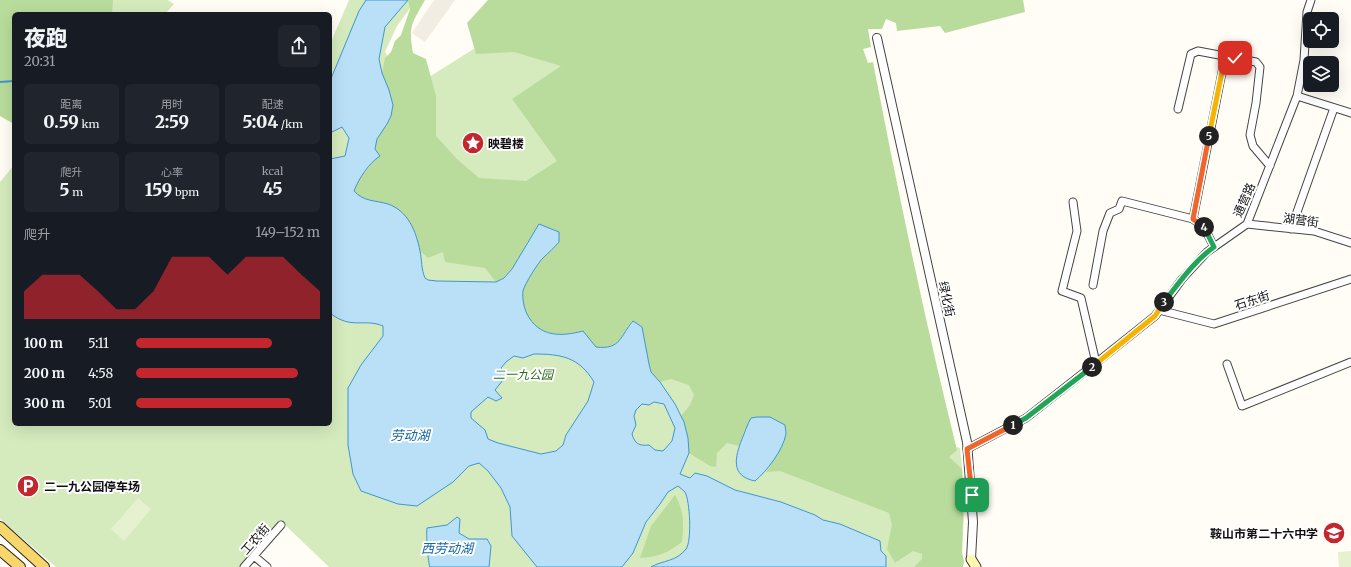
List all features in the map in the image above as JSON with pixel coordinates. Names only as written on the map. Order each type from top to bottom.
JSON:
[{"type":"main road","points":[[0,527],[44,567]]},
{"type":"main road","points":[[0,550],[20,567]]},
{"type":"street","name":"通营路","points":[[967,449],[1026,418],[1155,316],[1182,278],[1207,252],[1248,224],[1298,96],[1304,60],[1307,12],[1311,0]]},
{"type":"street","name":"绿化街","points":[[877,38],[967,449],[973,522],[972,564]]},
{"type":"street","points":[[1178,109],[1191,54],[1198,50],[1225,57],[1256,62],[1260,67],[1256,103],[1250,135],[1253,146],[1270,166]]},
{"type":"street","points":[[1193,219],[1225,57]]},
{"type":"street","points":[[1298,96],[1351,113]]},
{"type":"street","points":[[1291,228],[1334,108]]},
{"type":"street","points":[[1093,285],[1103,231],[1110,213],[1119,209],[1122,201],[1193,219],[1204,227],[1214,247]]},
{"type":"street","points":[[1073,202],[1077,231],[1062,291],[1081,298],[1096,363]]},
{"type":"street","name":"湖营街","points":[[1248,224],[1314,231],[1351,243]]},
{"type":"street","name":"石东街","points":[[1158,310],[1214,324],[1351,279]]},
{"type":"street","points":[[1227,364],[1242,406],[1351,362]]},
{"type":"street","name":"工农街","points":[[244,567],[282,525]]},
{"type":"street","points":[[254,556],[267,567]]},
{"type":"green space","points":[[0,0],[168,0],[174,4],[167,12],[12,12]]},
{"type":"green space","points":[[0,0],[113,0],[112,12],[12,12],[12,123],[0,116]]},
{"type":"green space","name":"二一九公园","points":[[349,0],[416,0],[397,26],[385,52],[391,63],[421,82],[528,15],[774,393],[960,448],[965,498],[961,567],[329,567],[282,522],[242,567],[56,567],[0,519],[0,182],[12,167],[12,426],[332,426],[332,39]]},
{"type":"green space","points":[[408,0],[425,0],[412,25],[411,37],[413,53],[426,59],[436,96],[436,136],[457,159],[479,178],[526,181],[557,161],[512,99],[561,66],[514,52],[476,54],[467,23],[488,0],[1023,0],[1025,12],[945,33],[940,26],[897,31],[896,23],[886,19],[882,29],[868,29],[871,47],[863,49],[868,63],[873,62],[912,256],[957,450],[949,457],[962,469],[963,567],[914,567],[922,559],[922,554],[913,551],[895,563],[887,549],[892,525],[889,513],[780,471],[766,472],[781,448],[745,429],[739,446],[727,443],[717,453],[716,467],[710,466],[689,453],[688,438],[681,416],[690,405],[694,395],[689,385],[671,379],[660,382],[651,372],[642,327],[632,321],[622,337],[615,344],[604,347],[596,347],[583,331],[566,334],[551,333],[544,331],[532,322],[524,306],[522,296],[523,290],[539,263],[553,249],[528,241],[511,269],[502,279],[496,282],[485,268],[445,262],[443,252],[428,258],[420,251],[415,232],[383,203],[359,197],[354,191],[358,181],[374,160],[377,139],[387,124],[389,90],[382,73],[385,58],[391,52],[395,41],[401,35],[410,9]]},
{"type":"green space","points":[[675,495],[683,518],[682,542],[662,554],[640,558],[651,526]]},
{"type":"green space","points":[[138,498],[151,509],[124,541],[111,529]]},
{"type":"green space","points":[[1351,551],[1351,567],[1339,567],[1338,552]]},
{"type":"shaded area","points":[[434,0],[455,0],[425,42],[412,33]]},
{"type":"water","name":"劳动湖","points":[[366,0],[408,0],[385,27],[379,59],[382,73],[393,105],[391,116],[377,139],[375,149],[380,156],[365,171],[354,191],[366,199],[395,207],[406,217],[416,236],[425,278],[428,280],[437,281],[496,282],[504,278],[512,269],[539,224],[559,232],[559,242],[542,259],[524,288],[523,300],[527,314],[532,322],[544,331],[566,334],[583,331],[596,347],[604,347],[615,344],[619,341],[633,321],[642,327],[651,372],[675,404],[684,422],[688,438],[689,453],[680,474],[690,478],[695,473],[707,476],[735,490],[781,502],[815,515],[823,520],[840,524],[880,541],[881,551],[886,556],[886,567],[651,567],[674,559],[686,549],[688,545],[690,521],[687,497],[685,492],[678,486],[668,492],[646,522],[633,553],[622,567],[537,567],[512,536],[510,507],[501,488],[488,471],[479,463],[469,466],[453,482],[417,506],[398,504],[361,491],[353,474],[348,445],[348,388],[361,365],[383,336],[383,326],[370,323],[344,321],[332,314],[332,159],[345,156],[349,138],[342,127],[332,132],[332,76],[359,11]],"holes":[[[534,354],[561,356],[576,362],[594,382],[588,401],[566,435],[563,445],[556,451],[541,454],[488,439],[485,430],[471,418],[471,412],[488,397],[496,401],[502,398],[495,390],[507,375],[501,368],[514,356],[523,358]],[[654,402],[664,404],[675,428],[672,441],[663,451],[655,450],[649,445],[638,444],[632,434],[636,425],[634,416],[636,410],[642,404],[649,405]]]},
{"type":"water","points":[[770,417],[785,425],[786,434],[782,447],[774,460],[755,481],[741,475],[736,465],[736,459],[751,418]]},
{"type":"water","name":"西劳动湖","points":[[457,517],[460,519],[459,533],[469,539],[487,539],[491,546],[489,567],[430,567],[427,548],[427,528],[447,525]]},
{"type":"waterway","points":[[0,82],[12,81]]},
{"type":"place","name":"映碧楼","points":[[473,143]]},
{"type":"place","name":"二一九公园停车场","points":[[28,486]]},
{"type":"place","name":"鞍山市第二十六中学","points":[[1334,533]]},
{"type":"route","points":[[972,495],[967,449],[1026,418],[1155,316],[1182,278],[1207,252],[1214,247],[1204,227],[1193,219],[1225,57],[1235,58]]}]
